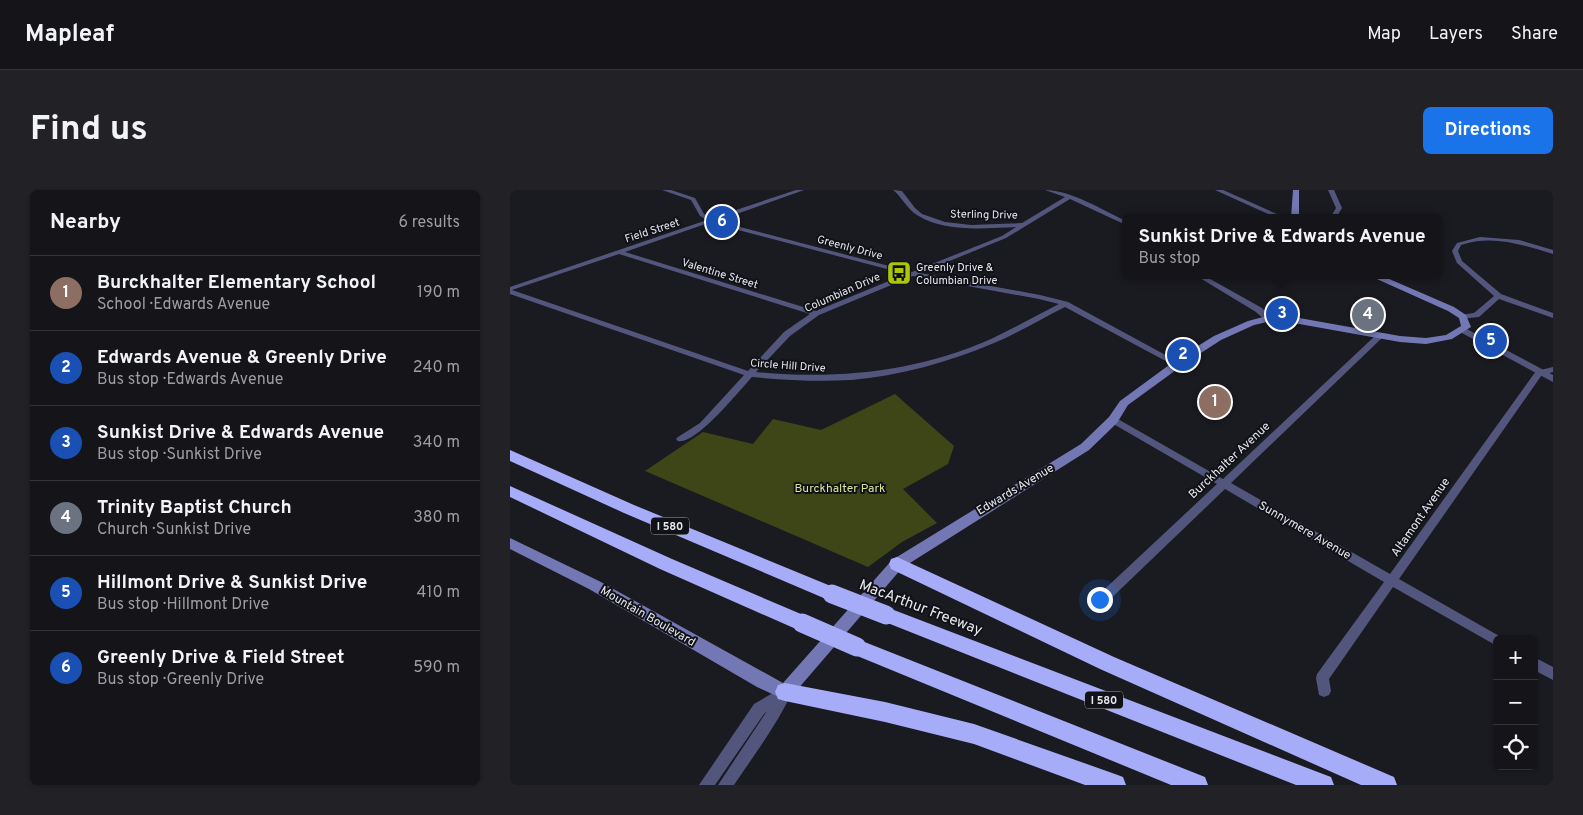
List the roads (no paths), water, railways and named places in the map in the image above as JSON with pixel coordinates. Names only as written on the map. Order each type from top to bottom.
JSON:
[{"type":"highway","name":"MacArthur Freeway","points":[[510,455],[638,512],[886,616],[1323,785]]},
{"type":"highway","points":[[510,491],[666,564],[857,647],[1197,785]]},
{"type":"highway","points":[[897,564],[1107,663],[1386,785]]},
{"type":"highway","points":[[785,692],[885,712],[974,734],[1115,785]]},
{"type":"main road","points":[[1296,190],[1296,214]]},
{"type":"main road","points":[[1268,318],[1315,321],[1398,339],[1435,339],[1451,336],[1466,327],[1463,317],[1451,309],[1381,279]]},
{"type":"main road","name":"Edwards Avenue","points":[[785,692],[897,564],[1085,447],[1113,420],[1124,403],[1178,364],[1234,328],[1268,318]]},
{"type":"main road","name":"Mountain Boulevard","points":[[510,543],[594,585],[763,682],[785,692]]},
{"type":"street","points":[[665,190],[693,198],[702,215],[711,220]]},
{"type":"street","name":"Field Street","points":[[510,290],[801,190]]},
{"type":"street","name":"Sterling Drive","points":[[896,190],[901,192],[917,213],[941,222],[977,226],[1025,224]]},
{"type":"street","points":[[1048,190],[1070,197],[1122,221]]},
{"type":"street","points":[[1218,190],[1274,214]]},
{"type":"street","points":[[1331,190],[1339,208],[1335,214]]},
{"type":"street","name":"Columbian Drive","points":[[681,439],[702,425],[787,334],[816,313],[1004,237],[1070,197]]},
{"type":"street","name":"Greenly Drive","points":[[711,220],[912,274],[1014,291],[1065,304],[1178,364]]},
{"type":"street","points":[[1553,252],[1493,239],[1469,240],[1459,244],[1455,251],[1459,262],[1498,296],[1553,316]]},
{"type":"street","name":"Valentine Street","points":[[619,252],[816,313]]},
{"type":"street","points":[[1205,279],[1259,310],[1268,318]]},
{"type":"street","name":"Circle Hill Drive","points":[[510,290],[748,374],[831,379],[913,367],[973,348],[1065,304]]},
{"type":"street","points":[[1463,317],[1476,315],[1498,296]]},
{"type":"street","points":[[1463,330],[1553,379]]},
{"type":"street","name":"Burckhalter Avenue","points":[[1097,604],[1380,336]]},
{"type":"street","points":[[1539,373],[1553,369]]},
{"type":"street","name":"Altamont Avenue","points":[[1324,691],[1322,678],[1539,373]]},
{"type":"street","name":"Sunnymere Avenue","points":[[1113,420],[1493,639]]},
{"type":"street","points":[[1538,665],[1553,674]]},
{"type":"street","points":[[706,785],[759,709],[785,692]]},
{"type":"street","points":[[725,785],[772,716],[785,692]]},
{"type":"place","name":"Greenly Drive & Field Street","points":[[722,222]]},
{"type":"place","name":"Greenly Drive & Columbian Drive","points":[[899,273]]},
{"type":"place","name":"Sunkist Drive & Edwards Avenue","points":[[1282,314]]},
{"type":"place","name":"Trinity Baptist Church","points":[[1368,315]]},
{"type":"place","name":"Hillmont Drive & Sunkist Drive","points":[[1491,341]]},
{"type":"place","name":"Edwards Avenue & Greenly Drive","points":[[1183,355]]},
{"type":"place","name":"Burckhalter Elementary School","points":[[1215,402]]},
{"type":"park label","name":"Burckhalter Park","points":[[840,488]]}]
